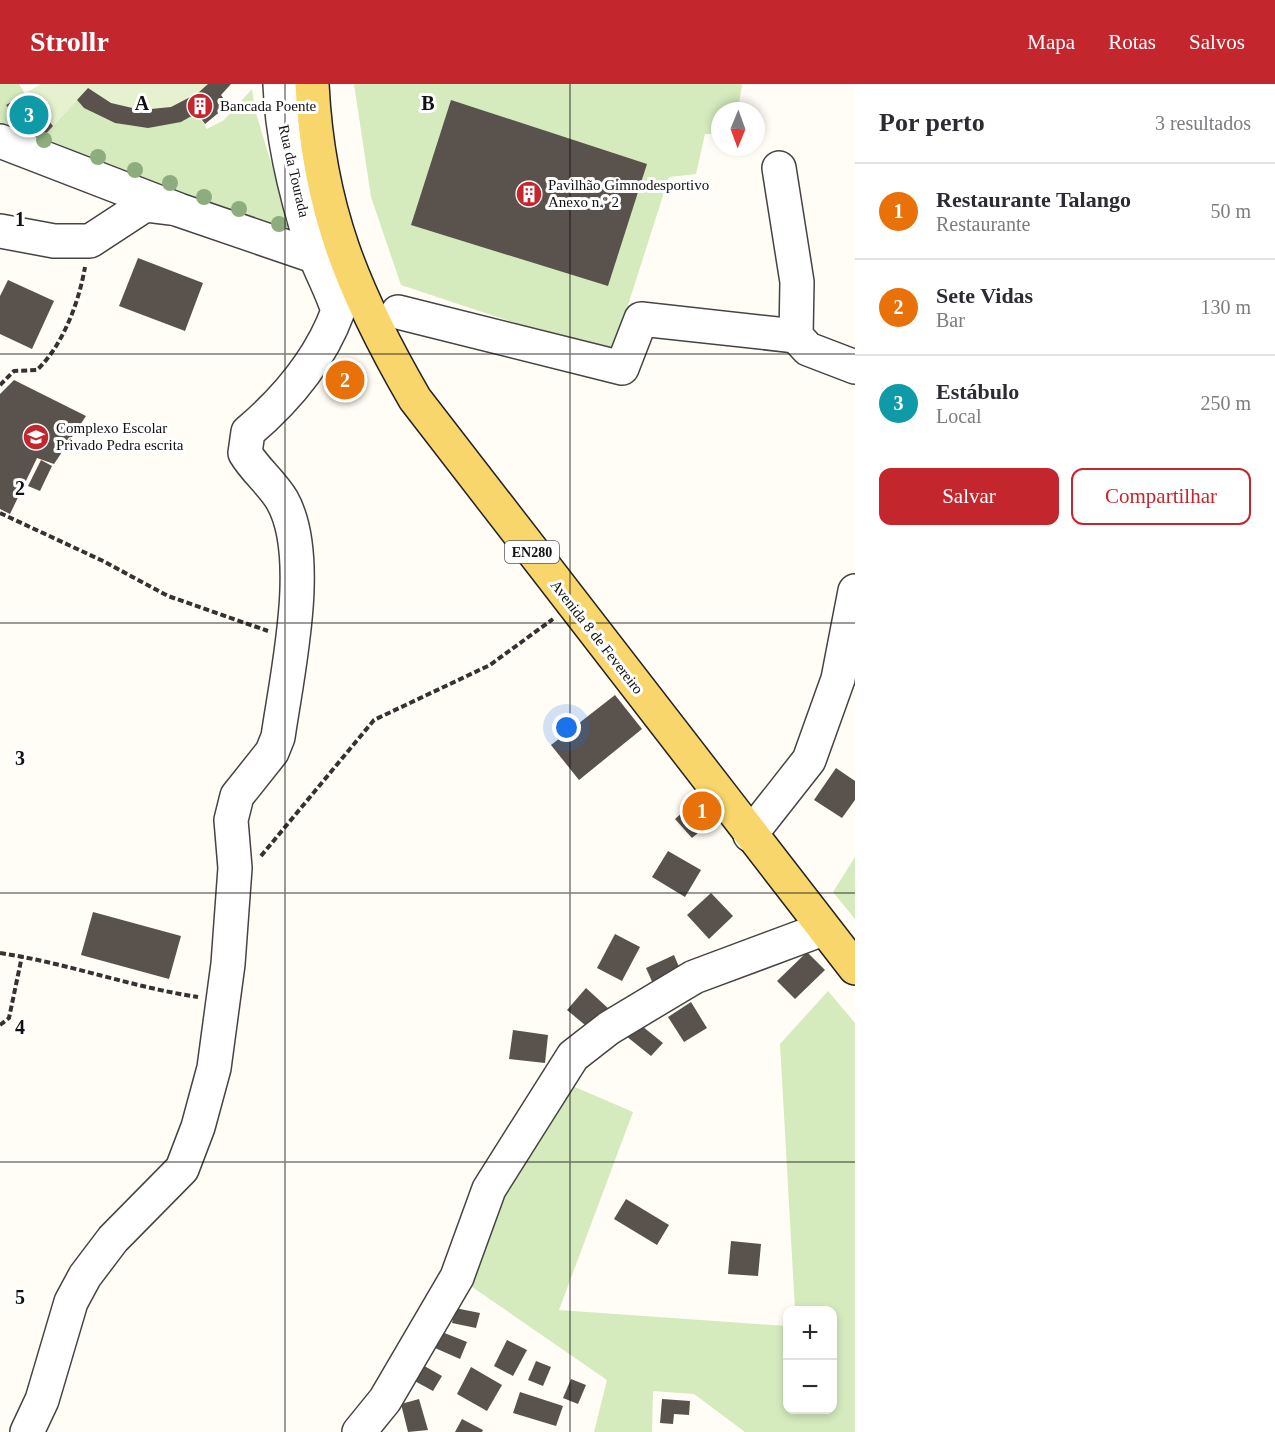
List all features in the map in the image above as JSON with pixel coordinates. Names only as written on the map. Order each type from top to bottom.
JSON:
[{"type":"main road","name":"Avenida 8 de Fevereiro","points":[[312,84],[314,128],[324,186],[349,269],[379,337],[415,399],[855,968]]},
{"type":"street","name":"Rua da Tourada","points":[[280,84],[281,118],[292,176],[316,257],[338,311],[328,336],[302,379],[268,416],[248,432],[245,453],[282,500],[292,531],[298,565],[292,639]]},
{"type":"street","points":[[0,141],[179,210],[349,269]]},
{"type":"street","points":[[779,168],[797,282],[796,336]]},
{"type":"street","points":[[0,231],[54,241],[90,241],[145,205],[179,210]]},
{"type":"street","points":[[398,312],[622,368],[641,319],[796,336],[808,349],[855,367]]},
{"type":"street","points":[[750,835],[809,760],[838,679],[855,591]]},
{"type":"street","points":[[27,1432],[42,1400],[71,1302],[85,1276],[113,1239],[182,1169],[198,1127],[214,1068],[223,1000],[236,868],[231,820],[237,796],[272,752],[278,737],[292,639]]},
{"type":"street","points":[[359,1432],[385,1400],[451,1287],[489,1189],[573,1056],[609,1028],[694,977],[823,929]]},
{"type":"street","points":[[0,1428],[14,1432]]},
{"type":"path","points":[[0,385],[14,371],[37,370],[50,358],[80,294],[90,241]]},
{"type":"path","points":[[0,513],[103,561],[168,596],[292,639]]},
{"type":"path","points":[[234,887],[295,819],[374,720],[490,665],[573,605]]},
{"type":"path","points":[[0,953],[22,956],[152,990],[223,1000]]},
{"type":"path","points":[[0,1025],[9,1018],[22,956]]},
{"type":"green space","points":[[0,84],[19,84],[25,94],[6,105],[38,142],[77,100],[84,108],[181,122],[197,113],[207,129],[224,120],[252,89],[255,110],[292,232],[0,130]]},
{"type":"green space","points":[[41,84],[231,84],[221,95],[228,105],[205,124],[197,113],[167,124],[134,126],[103,118],[77,100],[38,142],[6,105]]},
{"type":"green space","points":[[354,84],[742,84],[739,102],[711,102],[711,134],[705,134],[696,174],[669,177],[612,355],[401,285],[371,197]]},
{"type":"green space","points":[[855,857],[855,919],[833,892]]},
{"type":"green space","points":[[828,991],[855,1023],[855,1432],[745,1432],[694,1394],[653,1391],[652,1432],[594,1432],[607,1380],[462,1280],[561,1081],[633,1112],[559,1310],[783,1326],[783,1414],[837,1414],[837,1306],[795,1306],[780,1044]]},
{"type":"building","name":"Bancada Poente","points":[[208,84],[231,84],[221,95],[228,105],[205,124],[197,113],[181,122],[148,128],[115,123],[84,108],[77,100],[88,88],[111,103],[141,110],[171,107],[198,93]]},
{"type":"building","points":[[25,94],[53,126],[38,142],[6,105]]},
{"type":"building","name":"Pavilhão Gimnodesportivo Anexo n.º 2","points":[[451,100],[647,164],[608,286],[411,225]]},
{"type":"building","points":[[138,258],[203,283],[185,331],[119,306]]},
{"type":"building","points":[[8,280],[54,301],[32,349],[0,334],[0,296]]},
{"type":"building","name":"Complexo Escolar Privado Pedra escrita","points":[[14,380],[86,416],[54,464],[37,458],[10,514],[0,509],[0,394]]},
{"type":"building","points":[[41,460],[52,466],[40,491],[28,486]]},
{"type":"building","points":[[615,695],[642,729],[579,780],[551,745]]},
{"type":"building","points":[[836,768],[855,781],[855,800],[842,818],[814,800]]},
{"type":"building","points":[[701,796],[718,816],[692,838],[675,819]]},
{"type":"building","points":[[668,851],[701,870],[685,897],[652,877]]},
{"type":"building","points":[[711,893],[733,916],[709,939],[687,915]]},
{"type":"building","points":[[93,912],[181,936],[169,979],[81,955]]},
{"type":"building","points":[[615,934],[640,947],[622,981],[597,968]]},
{"type":"building","points":[[807,952],[825,970],[795,999],[777,981]]},
{"type":"building","points":[[674,955],[682,974],[654,986],[646,968]]},
{"type":"building","points":[[586,988],[609,1009],[591,1030],[567,1010]]},
{"type":"building","points":[[691,1002],[707,1028],[684,1042],[668,1017]]},
{"type":"building","points":[[637,1022],[663,1043],[651,1056],[626,1036]]},
{"type":"building","points":[[513,1030],[548,1035],[545,1063],[509,1059]]},
{"type":"building","points":[[626,1199],[669,1225],[657,1245],[614,1219]]},
{"type":"building","points":[[731,1241],[761,1244],[758,1276],[728,1274]]},
{"type":"building","points":[[455,1308],[480,1313],[476,1328],[452,1323]]},
{"type":"building","points":[[442,1332],[467,1342],[460,1359],[435,1348]]},
{"type":"building","points":[[507,1340],[527,1350],[513,1376],[494,1366]]},
{"type":"building","points":[[536,1361],[551,1367],[543,1386],[528,1380]]},
{"type":"building","points":[[419,1363],[442,1376],[433,1391],[411,1379]]},
{"type":"building","points":[[471,1367],[502,1385],[487,1411],[457,1394]]},
{"type":"building","points":[[571,1379],[586,1385],[578,1404],[563,1398]]},
{"type":"building","points":[[520,1392],[563,1406],[556,1426],[513,1413]]},
{"type":"building","points":[[419,1399],[428,1430],[408,1432],[401,1404]]},
{"type":"building","points":[[662,1399],[690,1401],[689,1415],[674,1414],[673,1424],[660,1423]]},
{"type":"building","points":[[462,1419],[483,1430],[482,1432],[455,1432]]},
{"type":"place","name":"Bancada Poente","points":[[200,106]]},
{"type":"place","name":"Estábulo","points":[[29,115]]},
{"type":"place","name":"Pavilhão Gimnodesportivo Anexo n.º 2","points":[[529,194]]},
{"type":"place","name":"Sete Vidas","points":[[345,380]]},
{"type":"place","name":"Complexo Escolar Privado Pedra escrita","points":[[36,437]]},
{"type":"place","name":"Restaurante Talango","points":[[702,811]]}]
